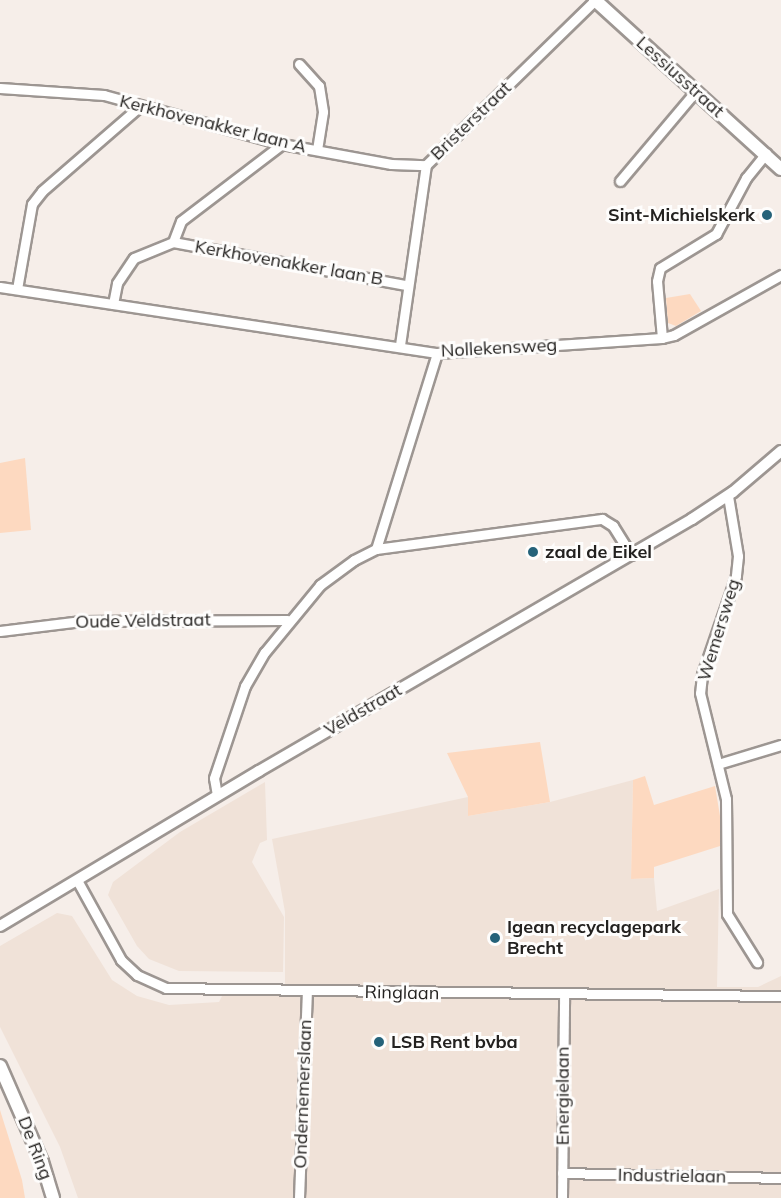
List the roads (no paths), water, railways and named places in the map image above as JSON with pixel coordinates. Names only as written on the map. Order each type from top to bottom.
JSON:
[{"type":"main road","name":"Lessiusstraat","points":[[595,0],[781,169]]},
{"type":"main road","name":"De Ring","points":[[0,1066],[42,1162],[53,1198]]},
{"type":"street","name":"Bristerstraat","points":[[400,345],[406,285],[426,165],[595,0]]},
{"type":"street","points":[[299,63],[319,86],[323,112],[317,150]]},
{"type":"street","name":"Kerkhovenakker laan A","points":[[0,88],[70,90],[282,144],[391,164],[426,165]]},
{"type":"street","points":[[620,181],[695,92]]},
{"type":"street","points":[[17,289],[32,204],[54,180],[139,106]]},
{"type":"street","points":[[113,303],[117,283],[130,262],[148,249],[173,242],[181,220],[282,144]]},
{"type":"street","points":[[662,338],[657,281],[660,268],[716,234],[746,178],[766,153]]},
{"type":"street","name":"Kerkhovenakker laan B","points":[[173,242],[406,285]]},
{"type":"street","name":"Nollekensweg","points":[[0,287],[400,345],[437,353],[662,338],[674,335],[781,275]]},
{"type":"street","points":[[375,549],[437,353]]},
{"type":"street","name":"Veldstraat","points":[[0,926],[78,882],[217,795],[631,555],[728,496],[781,451]]},
{"type":"street","name":"Wemersweg","points":[[728,496],[738,556],[736,576],[702,675],[700,693],[710,746],[718,764],[728,827],[727,914],[757,962]]},
{"type":"street","points":[[217,795],[214,778],[245,686],[287,620],[320,585],[375,549],[602,519],[613,526],[631,555]]},
{"type":"street","name":"Oude Veldstraat","points":[[0,631],[81,621],[287,620]]},
{"type":"street","points":[[718,764],[781,745]]},
{"type":"street","name":"Ringlaan","points":[[78,882],[121,960],[151,983],[166,988],[564,995],[781,996]]},
{"type":"street","name":"Ondernemerslaan","points":[[299,1198],[307,990]]},
{"type":"street","name":"Energielaan","points":[[562,1198],[564,995]]},
{"type":"street","name":"Industrielaan","points":[[562,1173],[781,1178]]},
{"type":"place","name":"Sint-Michielskerk","points":[[767,215]]},
{"type":"place","name":"zaal de Eikel","points":[[533,552]]},
{"type":"place","name":"Igean recyclagepark Brecht","points":[[495,938]]},
{"type":"place","name":"LSB Rent bvba","points":[[379,1042]]}]
